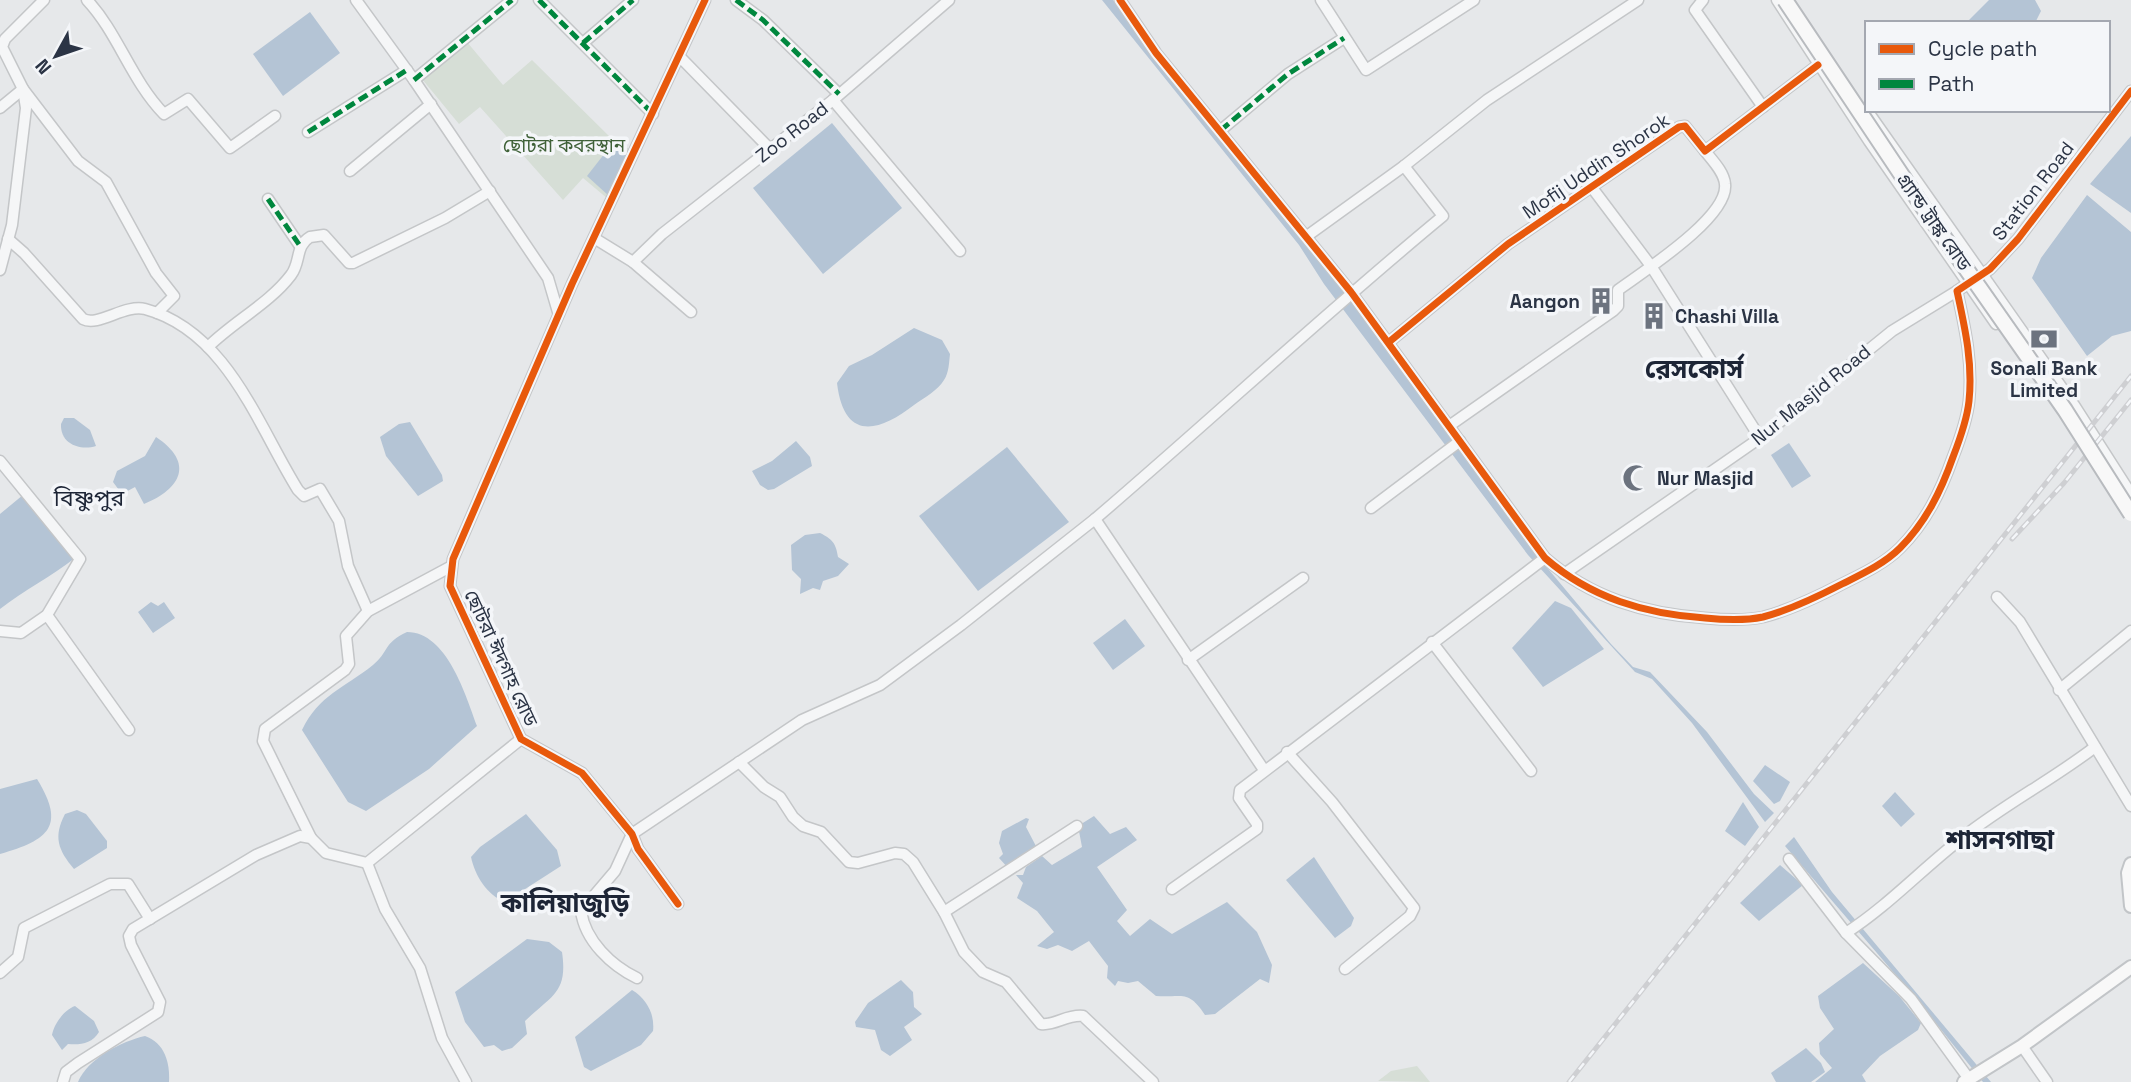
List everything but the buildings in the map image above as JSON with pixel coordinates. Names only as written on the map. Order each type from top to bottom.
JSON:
[{"type":"highway","name":"গ্র্যান্ড ট্রাঙ্ক রোড","points":[[1785,0],[1925,210],[2065,410],[2131,514]]},
{"type":"main road","points":[[2131,864],[2131,906]]},
{"type":"main road","points":[[1966,1080],[2022,1046],[2131,967]]},
{"type":"street","points":[[44,0],[3,36],[2,53],[23,89],[78,161],[106,183],[156,273],[174,296],[157,313]]},
{"type":"street","points":[[87,0],[100,14],[130,69],[164,114],[188,99],[230,148],[275,116]]},
{"type":"street","points":[[356,0],[431,104],[548,278],[558,314]]},
{"type":"street","points":[[414,80],[512,0]]},
{"type":"street","points":[[539,0],[653,114]]},
{"type":"street","points":[[583,43],[633,0]]},
{"type":"street","points":[[367,863],[326,853],[311,838],[263,734],[265,729],[348,667],[346,636],[368,611],[450,567],[558,314],[705,0]]},
{"type":"street","points":[[736,0],[763,20],[836,97],[960,251]]},
{"type":"street","name":"Zoo Road","points":[[633,262],[662,234],[836,97],[949,0]]},
{"type":"street","points":[[1120,0],[1156,53],[1351,292],[1545,558],[1564,574],[1636,609],[1684,617],[1745,620],[1801,603],[1888,559],[1909,538],[1937,498],[1966,419],[1970,357],[1956,291]]},
{"type":"street","points":[[1321,0],[1363,70],[1368,70],[1474,0]]},
{"type":"street","points":[[1307,236],[1404,166],[1488,100],[1638,0]]},
{"type":"street","points":[[1703,0],[1695,10],[1763,107]]},
{"type":"street","points":[[1777,0],[1967,284],[2088,454],[2131,524]]},
{"type":"street","points":[[1792,0],[1865,107]]},
{"type":"street","points":[[1221,130],[1289,74],[1344,38]]},
{"type":"street","points":[[680,57],[770,149]]},
{"type":"street","points":[[1449,426],[1614,311],[1618,306],[1618,290],[1710,218],[1724,197],[1726,184],[1705,151],[1818,65]]},
{"type":"street","points":[[308,132],[407,70]]},
{"type":"street","points":[[0,107],[23,89]]},
{"type":"street","points":[[0,269],[8,239],[26,126],[23,89]]},
{"type":"street","name":"Station Road","points":[[1967,284],[1983,274],[2018,239],[2131,91]]},
{"type":"street","points":[[350,171],[431,104]]},
{"type":"street","points":[[1868,112],[2074,405],[2131,494]]},
{"type":"street","name":"Mofij Uddin Shorok","points":[[1389,342],[1508,244],[1590,185],[1682,125],[1705,151]]},
{"type":"street","points":[[637,978],[622,971],[599,948],[586,928],[581,911],[615,871],[632,834],[802,720],[880,685],[1095,519],[1212,419],[1334,306],[1443,216],[1404,166]]},
{"type":"street","points":[[1590,185],[1651,266],[1760,438]]},
{"type":"street","points":[[208,347],[286,281],[296,266],[300,246],[310,237],[324,235],[353,263],[445,218],[490,191]]},
{"type":"street","points":[[268,199],[300,246]]},
{"type":"street","points":[[594,238],[633,262],[691,312]]},
{"type":"street","points":[[8,239],[88,322],[142,308],[184,325],[208,347],[253,408],[298,490],[304,496],[320,489],[339,521],[348,566],[368,611]]},
{"type":"street","points":[[548,278],[564,285],[572,284]]},
{"type":"street","name":"Nur Masjid Road","points":[[1564,574],[1760,438],[1873,345],[1967,284]]},
{"type":"street","points":[[1371,508],[1460,441]]},
{"type":"street","points":[[0,461],[80,559],[71,570],[47,615],[22,633],[0,631]]},
{"type":"street","points":[[1095,519],[1264,770]]},
{"type":"street","points":[[1172,889],[1257,829],[1257,824],[1239,800],[1238,792],[1287,752],[1545,558]]},
{"type":"street","name":"ছোটরা ঈদগাহ রোড","points":[[450,567],[450,586],[521,739],[582,773],[632,834],[638,849],[678,904]]},
{"type":"street","points":[[1188,660],[1303,578]]},
{"type":"street","points":[[1997,597],[2020,622],[2131,806]]},
{"type":"street","points":[[47,615],[129,730]]},
{"type":"street","points":[[2059,690],[2131,631]]},
{"type":"street","points":[[1432,642],[1531,771]]},
{"type":"street","points":[[367,863],[521,739]]},
{"type":"street","points":[[1849,931],[1896,897],[1961,838],[1998,811],[2048,782],[2095,747]]},
{"type":"street","points":[[1287,752],[1332,802],[1414,908],[1410,916],[1345,969]]},
{"type":"street","points":[[739,762],[764,787],[780,797],[793,817],[803,826],[821,832],[849,862],[858,863],[895,853],[904,854],[913,862],[944,912],[964,952],[983,972],[1006,982],[1041,1024],[1047,1025],[1072,1014],[1083,1016],[1153,1082]]},
{"type":"street","points":[[944,912],[1077,826]]},
{"type":"street","points":[[63,1082],[66,1072],[78,1063],[158,1012],[160,1002],[129,936],[133,929],[256,855],[300,836],[311,838]]},
{"type":"street","points":[[1789,859],[1911,999],[1966,1080]]},
{"type":"street","points":[[367,863],[385,909],[420,968],[442,1038],[466,1082]]},
{"type":"street","points":[[0,972],[18,957],[24,928],[110,884],[128,884],[150,919]]},
{"type":"street","points":[[2022,1046],[2047,1082]]},
{"type":"green space","name":"ছোটরা কবরস্থান","points":[[467,42],[503,85],[532,60],[611,138],[631,150],[608,199],[583,178],[563,200],[480,107],[459,124],[422,79]]},
{"type":"green space","points":[[1417,1066],[1430,1082],[1378,1081],[1391,1071]]},
{"type":"water","points":[[1102,0],[1113,0],[1377,332],[1534,552],[1611,644],[1633,667],[1650,672],[1707,732],[1754,794],[1774,813],[1765,822],[1692,723],[1652,679],[1635,672],[1528,555],[1324,284],[1299,245]]},
{"type":"water","points":[[1989,0],[2035,0],[2041,11],[2036,21],[1968,21]]},
{"type":"water","points":[[310,12],[340,53],[283,96],[253,54]]},
{"type":"water","points":[[832,123],[902,208],[823,274],[753,188]]},
{"type":"water","points":[[2131,136],[2131,213],[2090,184]]},
{"type":"water","points":[[612,144],[629,154],[609,196],[587,176]]},
{"type":"water","points":[[2087,195],[2131,232],[2131,331],[2112,336],[2087,356],[2032,278],[2041,258]]},
{"type":"water","points":[[914,328],[942,340],[950,354],[944,380],[931,394],[888,422],[876,426],[855,423],[847,415],[841,402],[837,383],[849,366],[872,355]]},
{"type":"water","points":[[64,418],[74,418],[90,430],[96,446],[78,447],[67,441],[61,424]]},
{"type":"water","points":[[410,422],[443,481],[418,496],[386,456],[380,437],[399,424]]},
{"type":"water","points":[[156,437],[176,456],[179,475],[167,491],[144,504],[135,487],[122,494],[113,482],[117,471],[145,456]]},
{"type":"water","points":[[796,441],[810,457],[812,466],[774,489],[768,490],[760,485],[752,471],[772,461]]},
{"type":"water","points":[[1789,443],[1811,476],[1792,488],[1771,455]]},
{"type":"water","points":[[1007,447],[1069,522],[978,591],[919,516]]},
{"type":"water","points":[[23,495],[75,558],[0,609],[0,514]]},
{"type":"water","points":[[820,533],[833,542],[838,557],[849,564],[838,576],[823,581],[820,590],[813,588],[800,594],[801,579],[792,570],[791,545],[805,535]]},
{"type":"water","points":[[1555,601],[1571,608],[1604,649],[1543,687],[1512,648]]},
{"type":"water","points":[[151,602],[158,606],[164,602],[175,618],[153,633],[138,612]]},
{"type":"water","points":[[1125,619],[1145,646],[1113,670],[1093,643]]},
{"type":"water","points":[[407,632],[421,635],[433,642],[444,654],[461,683],[477,726],[429,769],[366,811],[348,802],[302,730],[324,700],[373,665],[394,640]]},
{"type":"water","points":[[1765,765],[1790,782],[1780,801],[1774,804],[1753,781]]},
{"type":"water","points":[[37,779],[50,809],[48,829],[31,843],[0,854],[0,789]]},
{"type":"water","points":[[1895,792],[1915,814],[1901,827],[1882,806]]},
{"type":"water","points":[[1743,802],[1759,827],[1745,846],[1725,831]]},
{"type":"water","points":[[77,810],[86,814],[107,841],[107,848],[74,869],[64,856],[58,836],[65,814]]},
{"type":"water","points":[[526,814],[557,850],[561,866],[505,902],[493,895],[483,884],[471,857],[480,847]]},
{"type":"water","points":[[1094,816],[1110,834],[1126,827],[1137,840],[1097,867],[1127,910],[1117,921],[1130,936],[1150,919],[1172,934],[1227,902],[1257,932],[1272,965],[1269,983],[1260,979],[1215,1014],[1205,1015],[1189,998],[1156,996],[1138,981],[1118,981],[1115,986],[1107,978],[1108,966],[1089,941],[1072,951],[1058,945],[1047,949],[1037,946],[1054,932],[1037,911],[1017,898],[1023,883],[1016,875],[1023,875],[1026,867],[1042,856],[1052,865],[1082,847],[1078,826]]},
{"type":"water","points":[[1026,818],[1029,819],[1026,827],[1038,850],[1009,869],[999,858],[1003,854],[999,843],[1002,831]]},
{"type":"water","points":[[1794,837],[1832,892],[1991,1082],[1983,1082],[1919,1002],[1785,846]]},
{"type":"water","points":[[1314,857],[1354,918],[1351,926],[1335,938],[1286,880]]},
{"type":"water","points":[[1780,865],[1803,885],[1759,921],[1740,903]]},
{"type":"water","points":[[527,939],[549,942],[562,952],[563,976],[560,985],[550,999],[525,1021],[527,1034],[512,1048],[502,1051],[494,1045],[484,1047],[465,1022],[455,992]]},
{"type":"water","points":[[1863,963],[1899,996],[1921,1023],[1918,1030],[1880,1056],[1862,1075],[1866,1082],[1815,1082],[1832,1068],[1820,1054],[1819,1043],[1834,1029],[1820,1008],[1818,996]]},
{"type":"water","points":[[901,980],[913,992],[914,1007],[922,1014],[904,1027],[912,1040],[890,1056],[881,1050],[875,1030],[856,1027],[855,1022],[868,1003]]},
{"type":"water","points":[[632,990],[649,1008],[653,1031],[641,1045],[591,1071],[584,1067],[575,1037]]},
{"type":"water","points":[[75,1006],[94,1021],[99,1032],[89,1041],[68,1044],[62,1050],[52,1035],[53,1031],[63,1014]]},
{"type":"water","points":[[145,1036],[157,1043],[165,1054],[169,1082],[78,1082],[89,1066],[106,1052]]},
{"type":"water","points":[[1806,1048],[1821,1063],[1825,1072],[1811,1082],[1776,1082],[1771,1073]]},
{"type":"railway","points":[[1569,1082],[2131,376]]},
{"type":"railway","points":[[2012,539],[2064,483],[2131,400]]},
{"type":"marked path","points":[[414,80],[512,0]]},
{"type":"marked path","points":[[539,0],[653,114]]},
{"type":"marked path","points":[[583,43],[633,0]]},
{"type":"marked path","points":[[736,0],[763,20],[839,94]]},
{"type":"marked path","points":[[1221,130],[1288,74],[1344,38]]},
{"type":"marked path","points":[[308,132],[407,70]]},
{"type":"marked path","points":[[268,199],[300,246]]},
{"type":"cycle path","points":[[678,904],[638,849],[632,834],[582,773],[521,739],[450,586],[453,559],[572,284],[705,0]]},
{"type":"cycle path","points":[[1120,0],[1156,53],[1351,292],[1545,558],[1581,584],[1620,602],[1661,613],[1712,619],[1756,618],[1803,603],[1880,564],[1894,554],[1918,528],[1943,482],[1961,436],[1968,408],[1969,359],[1957,291],[1990,269],[2018,239],[2131,91]]},
{"type":"cycle path","points":[[1389,342],[1508,244],[1679,127],[1685,126],[1705,151],[1818,65]]},
{"type":"place","name":"Aangon","points":[[1601,301]]},
{"type":"place","name":"Chashi Villa","points":[[1654,316]]},
{"type":"place","name":"Sonali Bank Limited","points":[[2044,339]]},
{"type":"place","name":"Nur Masjid","points":[[1636,478]]},
{"type":"district","name":"রেসকোর্স","points":[[1694,369]]},
{"type":"district","name":"বিষ্ণুপুর","points":[[89,498]]},
{"type":"district","name":"শাসনগাছা","points":[[2000,840]]},
{"type":"district","name":"কালিয়াজুড়ি","points":[[565,903]]}]
